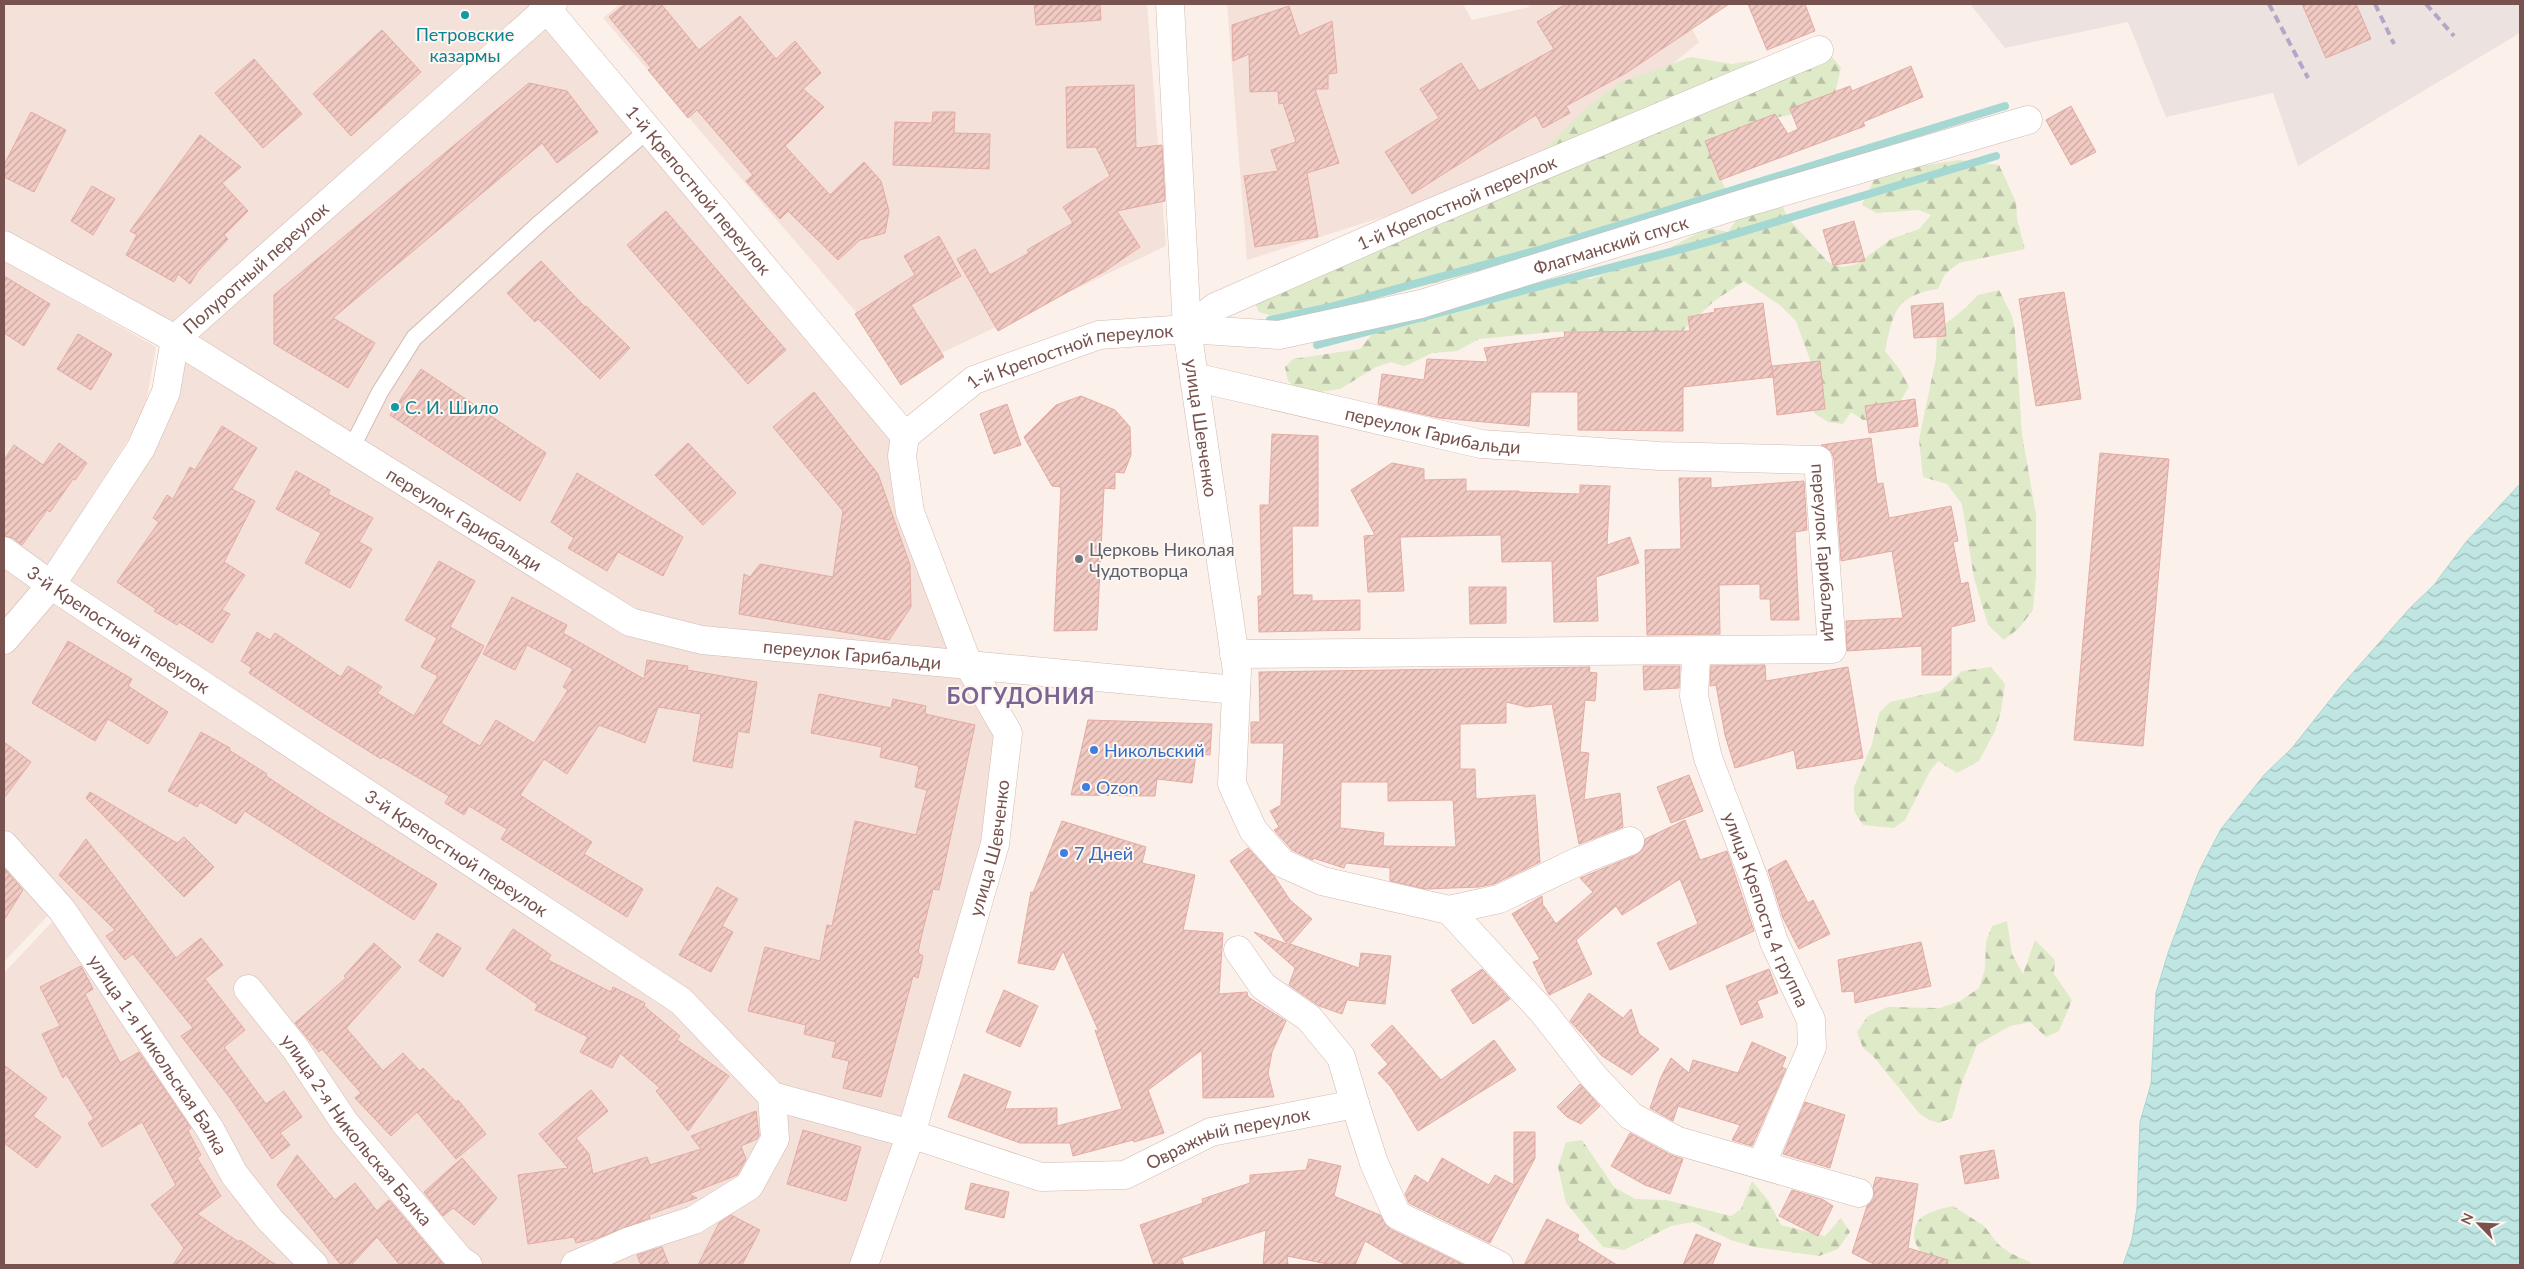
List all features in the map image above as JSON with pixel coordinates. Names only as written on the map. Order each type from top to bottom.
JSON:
[{"type":"street","name":"улица Шевченко","points":[[1170,4],[1187,329],[1236,672]]},
{"type":"street","name":"1-й Крепостной переулок","points":[[548,5],[648,130],[905,436],[974,380],[1099,335],[1187,329],[1215,308],[1423,216],[1819,50]]},
{"type":"street","name":"Полуротный переулок","points":[[4,640],[50,585],[141,448],[166,392],[175,339],[548,5]]},
{"type":"street","name":"Флагманский спуск","points":[[1187,329],[1279,335],[1421,304],[1748,202],[2028,120]]},
{"type":"street","name":"переулок Гарибальди","points":[[4,245],[175,339],[630,622],[702,640],[968,664],[1236,672],[1700,651],[1832,650],[1818,460],[1659,456],[1481,444],[1194,377]]},
{"type":"street","name":"улица Шевченко","points":[[864,1265],[911,1134],[995,844],[1008,733],[968,664],[910,512],[902,456],[905,436]]},
{"type":"street","name":"3-й Крепостной переулок","points":[[4,551],[50,585],[681,1001],[772,1096]]},
{"type":"street","name":"улица Крепость 4 группа","points":[[1700,651],[1696,659],[1694,696],[1708,758],[1753,876],[1774,942],[1810,1020],[1812,1047],[1762,1163]]},
{"type":"street","points":[[1236,672],[1232,784],[1253,830],[1282,863],[1322,881],[1449,910],[1499,899],[1579,861],[1630,841]]},
{"type":"street","name":"улица 1-я Никольская Балка","points":[[4,844],[62,910],[210,1129],[234,1174],[270,1220],[314,1265]]},
{"type":"street","points":[[1449,910],[1543,1012],[1594,1077],[1631,1116],[1678,1141],[1762,1163],[1859,1192]]},
{"type":"street","points":[[1238,950],[1262,986],[1309,1018],[1341,1057],[1374,1163],[1397,1215],[1499,1265]]},
{"type":"street","name":"улица 2-я Никольская Балка","points":[[248,989],[295,1048],[345,1123],[460,1260],[468,1265]]},
{"type":"street","points":[[575,1265],[630,1254],[694,1220],[748,1186],[774,1139],[772,1096],[911,1134]]},
{"type":"street","name":"Овражный переулок","points":[[911,1134],[1041,1177],[1125,1175],[1211,1132],[1355,1104]]},
{"type":"lane","points":[[351,449],[380,392],[414,338],[648,130]]},
{"type":"shaded area","points":[[4,4],[543,4],[175,339],[4,245]]},
{"type":"shaded area","points":[[620,4],[1147,4],[1166,246],[906,370],[603,18]]},
{"type":"shaded area","points":[[1227,4],[1463,4],[1472,20],[1529,7],[1528,4],[1679,4],[1699,42],[1554,163],[1247,260]]},
{"type":"shaded area","points":[[1970,4],[2520,4],[2520,33],[2298,166],[2273,93],[2166,117],[2128,22],[2005,48]]},
{"type":"shaded area","points":[[547,10],[904,436],[909,512],[967,664],[630,621],[176,339]]},
{"type":"shaded area","points":[[4,261],[156,347],[144,415],[30,592],[4,625]]},
{"type":"shaded area","points":[[175,341],[630,622],[967,665],[1002,751],[994,844],[863,1265],[4,1265],[4,973],[63,910],[4,843],[4,641],[142,449]]},
{"type":"shaded area","points":[[4,855],[55,908],[4,962]]},
{"type":"green space","points":[[1826,49],[1841,68],[1833,101],[1800,113],[1772,118],[1718,172],[1729,197],[1563,249],[1317,314],[1279,318],[1259,312],[1250,292],[1519,173],[1584,110],[1619,83],[1691,57],[1732,64]]},
{"type":"green space","points":[[1959,160],[1999,165],[2016,202],[2017,219],[2025,249],[1959,263],[1945,274],[1938,289],[1913,296],[1904,301],[1898,308],[1894,316],[1885,351],[1900,370],[1909,387],[1899,403],[1883,419],[1863,420],[1851,412],[1843,424],[1828,422],[1814,413],[1814,371],[1796,321],[1781,306],[1744,281],[1714,301],[1677,336],[1608,336],[1587,331],[1551,332],[1479,339],[1457,351],[1432,353],[1403,366],[1391,362],[1376,367],[1340,389],[1313,393],[1299,391],[1288,381],[1285,367],[1293,359],[1360,349],[1378,327],[1502,290],[1537,287],[1563,278],[1591,279],[1621,267],[1646,261],[1701,231],[1714,229],[1728,232],[1735,222],[1735,214],[1780,200],[1787,217],[1828,262],[1842,267],[1857,264],[1891,239],[1919,229],[1931,215],[1919,210],[1876,213],[1862,205],[1874,180],[1887,171]]},
{"type":"green space","points":[[1999,290],[2012,316],[2015,331],[2022,434],[2036,515],[2036,576],[2033,610],[2019,628],[2004,640],[1988,625],[1974,578],[1962,504],[1947,484],[1923,477],[1919,440],[1936,358],[1937,331],[1978,295]]},
{"type":"green space","points":[[1991,667],[2005,684],[2001,711],[1995,731],[1979,761],[1957,773],[1938,761],[1930,771],[1905,820],[1894,828],[1863,825],[1854,811],[1854,787],[1872,744],[1879,713],[1890,702],[1940,691],[1962,671]]},
{"type":"green space","points":[[2007,921],[2012,954],[2023,974],[2035,940],[2055,960],[2054,974],[2072,1000],[2059,1031],[2046,1037],[2030,1022],[2010,1026],[1977,1045],[1962,1082],[1952,1118],[1939,1123],[1929,1120],[1919,1113],[1873,1056],[1863,1048],[1857,1032],[1868,1016],[1888,1007],[1940,1008],[1960,1001],[1979,988],[1985,969],[1986,942],[1992,926]]},
{"type":"green space","points":[[1582,1140],[1614,1187],[1635,1199],[1666,1200],[1731,1216],[1741,1209],[1752,1181],[1768,1200],[1781,1225],[1825,1236],[1841,1218],[1850,1232],[1838,1249],[1819,1256],[1754,1247],[1731,1240],[1693,1222],[1671,1226],[1624,1250],[1603,1247],[1566,1203],[1558,1167],[1566,1142]]},
{"type":"green space","points":[[1953,1206],[1984,1226],[1998,1244],[2010,1253],[2030,1262],[2032,1265],[1925,1265],[1926,1256],[1918,1248],[1914,1237],[1915,1226],[1922,1217],[1937,1210]]},
{"type":"water","points":[[2520,484],[2520,1265],[2123,1265],[2132,1239],[2137,1208],[2140,1122],[2151,1084],[2156,993],[2168,953],[2199,871],[2221,829],[2264,775],[2292,748],[2342,685],[2410,608],[2434,585],[2466,542]]},
{"type":"building","points":[[625,4],[661,4],[699,50],[740,16],[776,59],[795,41],[821,73],[803,89],[824,107],[785,146],[830,195],[864,162],[881,181],[889,211],[885,233],[860,240],[838,260],[788,211],[780,219],[746,181],[753,175],[697,110],[688,118],[648,70],[651,68],[609,17]]},
{"type":"building","points":[[1034,4],[1100,4],[1101,20],[1036,25]]},
{"type":"building","points":[[1566,4],[1729,4],[1626,73],[1566,106],[1570,113],[1543,128],[1536,115],[1412,194],[1385,152],[1439,118],[1420,89],[1461,63],[1479,91],[1554,49],[1537,22]]},
{"type":"building","points":[[1748,4],[1805,4],[1815,31],[1767,50]]},
{"type":"building","points":[[2302,4],[2356,4],[2371,39],[2326,58]]},
{"type":"building","points":[[1289,6],[1299,36],[1332,21],[1337,73],[1328,74],[1328,89],[1315,89],[1339,163],[1307,173],[1318,237],[1255,247],[1244,176],[1278,171],[1271,150],[1296,142],[1283,103],[1279,104],[1278,91],[1250,92],[1249,54],[1233,61],[1232,25]]},
{"type":"building","points":[[382,30],[421,72],[351,136],[313,94]]},
{"type":"building","points":[[254,59],[302,114],[263,148],[215,93]]},
{"type":"building","points":[[1911,66],[1923,97],[1863,122],[1865,126],[1720,180],[1705,141],[1775,114],[1788,134],[1798,129],[1790,109],[1850,86],[1852,91]]},
{"type":"building","points":[[529,83],[567,91],[598,132],[557,163],[542,143],[333,318],[375,343],[348,388],[274,344],[274,295]]},
{"type":"building","points":[[1134,85],[1136,148],[1162,145],[1165,201],[1117,211],[1140,247],[1105,271],[998,331],[957,259],[975,249],[990,275],[1029,253],[1027,250],[1073,223],[1063,207],[1110,176],[1096,147],[1067,148],[1066,87]]},
{"type":"building","points":[[2071,106],[2096,152],[2071,165],[2046,120]]},
{"type":"building","points":[[31,112],[66,130],[34,192],[4,177],[4,165]]},
{"type":"building","points":[[933,112],[955,112],[954,133],[990,134],[989,169],[893,165],[895,122],[932,123]]},
{"type":"building","points":[[200,135],[241,167],[222,183],[248,211],[224,235],[228,239],[198,271],[190,284],[178,274],[174,282],[126,255],[137,235],[130,231]]},
{"type":"building","points":[[92,186],[115,199],[93,235],[71,221]]},
{"type":"building","points":[[666,211],[786,350],[748,384],[627,245]]},
{"type":"building","points":[[1854,221],[1865,261],[1833,265],[1823,230]]},
{"type":"building","points":[[939,236],[961,276],[911,305],[944,357],[901,385],[855,314],[915,275],[904,256]]},
{"type":"building","points":[[541,261],[585,307],[630,348],[600,379],[538,319],[535,322],[507,293]]},
{"type":"building","points":[[4,276],[50,304],[24,346],[4,333]]},
{"type":"building","points":[[2064,292],[2081,399],[2036,406],[2019,299]]},
{"type":"building","points":[[1763,303],[1773,377],[1683,387],[1683,431],[1578,430],[1578,392],[1531,392],[1529,426],[1439,418],[1378,404],[1382,374],[1424,380],[1427,359],[1488,362],[1484,348],[1565,337],[1564,332],[1690,331],[1688,317],[1715,312],[1714,309]]},
{"type":"building","points":[[1943,303],[1946,336],[1914,338],[1911,306]]},
{"type":"building","points":[[78,334],[112,354],[91,390],[57,369]]},
{"type":"building","points":[[1820,361],[1825,409],[1777,415],[1772,366]]},
{"type":"building","points":[[421,369],[546,453],[520,501],[390,415]]},
{"type":"building","points":[[814,392],[878,474],[910,565],[911,607],[889,640],[739,614],[744,574],[750,577],[760,564],[833,577],[843,511],[773,427]]},
{"type":"building","name":"Церковь Николая Чудотворца","points":[[1081,396],[1115,410],[1130,427],[1131,455],[1124,473],[1115,472],[1115,489],[1104,488],[1097,630],[1054,631],[1061,487],[1052,486],[1024,437],[1056,405]]},
{"type":"building","points":[[1915,399],[1918,426],[1869,433],[1865,406]]},
{"type":"building","points":[[1007,404],[1021,445],[994,454],[980,414]]},
{"type":"building","points":[[222,426],[257,448],[232,489],[255,501],[224,562],[245,575],[222,610],[230,614],[212,643],[179,622],[177,625],[154,611],[156,609],[117,582],[159,522],[153,518],[167,495],[173,499],[190,467],[195,470]]},
{"type":"building","points":[[1272,434],[1318,436],[1318,526],[1292,526],[1293,595],[1312,595],[1312,601],[1360,600],[1360,630],[1259,632],[1258,596],[1262,596],[1260,505],[1269,505]]},
{"type":"building","points":[[1871,438],[1877,484],[1883,483],[1889,518],[1951,506],[1958,541],[1953,542],[1961,584],[1968,582],[1975,621],[1951,627],[1951,675],[1922,675],[1922,646],[1847,651],[1846,621],[1903,618],[1892,551],[1841,561],[1834,459],[1831,451],[1821,445]]},
{"type":"building","points":[[59,443],[87,463],[75,480],[73,479],[50,512],[47,510],[22,545],[13,538],[4,536],[4,460],[14,445],[43,465]]},
{"type":"building","points":[[688,443],[736,493],[703,525],[655,475]]},
{"type":"building","points":[[2100,453],[2169,459],[2143,746],[2074,740]]},
{"type":"building","points":[[1392,463],[1424,469],[1424,480],[1466,479],[1466,491],[1580,494],[1580,485],[1610,486],[1607,545],[1630,537],[1639,563],[1596,577],[1598,621],[1554,622],[1552,561],[1502,562],[1501,535],[1400,537],[1404,591],[1368,592],[1364,536],[1375,535],[1351,490]]},
{"type":"building","points":[[296,471],[330,490],[328,494],[373,518],[359,542],[372,549],[350,588],[305,563],[321,533],[276,509]]},
{"type":"building","points":[[577,473],[683,537],[663,576],[618,552],[607,571],[568,548],[574,538],[551,522]]},
{"type":"building","points":[[1679,478],[1711,478],[1711,488],[1804,481],[1807,530],[1795,532],[1799,620],[1771,620],[1770,599],[1760,599],[1760,584],[1719,585],[1720,634],[1647,635],[1645,550],[1681,549]]},
{"type":"building","points":[[439,561],[475,581],[450,627],[484,646],[441,723],[480,746],[496,720],[534,743],[568,690],[563,687],[573,669],[527,645],[515,670],[483,654],[512,597],[567,625],[563,633],[644,679],[647,660],[688,666],[687,670],[757,682],[749,733],[738,731],[732,768],[693,761],[701,714],[658,707],[645,743],[599,725],[567,774],[544,759],[520,795],[592,842],[584,854],[643,889],[627,917],[501,839],[507,829],[469,806],[464,815],[445,803],[449,796],[383,757],[381,759],[316,718],[249,673],[252,668],[241,661],[257,632],[270,640],[275,633],[341,677],[348,666],[382,687],[377,693],[414,716],[438,676],[421,667],[437,638],[405,620]]},
{"type":"building","points":[[1469,587],[1506,587],[1506,623],[1470,624]]},
{"type":"building","points":[[68,641],[132,679],[128,686],[168,712],[148,744],[108,719],[95,741],[32,703]]},
{"type":"building","points":[[1765,665],[1766,681],[1848,667],[1863,758],[1797,769],[1794,750],[1735,768],[1725,735],[1716,685],[1710,686],[1711,666]]},
{"type":"building","points":[[1643,666],[1680,666],[1679,688],[1644,690]]},
{"type":"building","points":[[1590,667],[1589,672],[1597,673],[1595,701],[1585,700],[1580,752],[1589,753],[1584,800],[1620,793],[1623,827],[1579,844],[1552,704],[1527,707],[1506,702],[1506,723],[1460,724],[1460,769],[1475,769],[1476,799],[1535,795],[1540,862],[1494,884],[1479,887],[1425,889],[1390,881],[1390,868],[1346,863],[1344,868],[1313,858],[1313,860],[1292,850],[1274,830],[1279,827],[1270,811],[1281,805],[1284,743],[1251,743],[1251,722],[1260,722],[1259,672]],"holes":[[[1341,782],[1388,782],[1388,801],[1453,800],[1456,847],[1383,846],[1384,833],[1340,828]]]},
{"type":"building","points":[[819,694],[891,708],[893,699],[926,706],[925,714],[975,725],[939,890],[933,889],[921,938],[918,953],[923,956],[918,978],[913,976],[881,1097],[843,1088],[849,1061],[832,1057],[836,1042],[804,1034],[806,1025],[748,1011],[765,947],[820,961],[827,925],[832,926],[855,821],[916,835],[927,790],[915,787],[919,766],[880,757],[882,747],[811,733]]},
{"type":"building","points":[[1088,720],[1212,724],[1210,755],[1196,754],[1192,783],[1157,779],[1155,796],[1071,795]]},
{"type":"building","points":[[201,732],[230,748],[229,750],[267,774],[266,776],[326,816],[437,884],[414,920],[245,811],[236,824],[200,802],[197,807],[168,791]]},
{"type":"building","points":[[4,742],[31,762],[4,798]]},
{"type":"building","points":[[1689,775],[1703,811],[1671,823],[1657,787]]},
{"type":"building","points":[[90,792],[177,843],[184,837],[214,867],[184,897],[86,798]]},
{"type":"building","points":[[1685,820],[1700,860],[1727,851],[1754,931],[1670,970],[1657,943],[1698,924],[1680,879],[1622,915],[1616,906],[1576,940],[1592,974],[1549,995],[1533,962],[1540,959],[1512,914],[1542,896],[1543,908],[1544,906],[1556,924],[1593,892],[1580,878],[1636,855],[1642,850],[1645,839]]},
{"type":"building","points":[[1062,821],[1146,847],[1142,863],[1195,875],[1183,930],[1223,933],[1219,994],[1247,992],[1248,997],[1286,1021],[1272,1052],[1268,1073],[1274,1097],[1203,1098],[1202,1050],[1148,1090],[1164,1133],[1134,1142],[1133,1140],[1073,1156],[1070,1143],[1020,1143],[948,1117],[964,1074],[1011,1092],[1005,1109],[1057,1108],[1057,1126],[1122,1109],[1095,1030],[1099,1032],[1063,951],[1054,970],[1018,963],[1031,892],[1033,893]]},
{"type":"building","points":[[86,839],[176,958],[201,938],[223,965],[205,979],[245,1030],[224,1047],[266,1104],[284,1091],[302,1117],[280,1133],[290,1145],[272,1159],[230,1098],[181,1036],[193,1028],[133,954],[125,960],[106,936],[115,930],[59,875]]},
{"type":"building","points":[[1248,848],[1274,876],[1290,900],[1312,919],[1290,944],[1359,968],[1361,953],[1391,956],[1385,1004],[1347,1000],[1342,1014],[1319,1006],[1289,985],[1295,968],[1254,932],[1287,944],[1230,861]]},
{"type":"building","points":[[1786,860],[1808,903],[1813,900],[1830,934],[1799,949],[1783,918],[1768,870]]},
{"type":"building","points":[[4,868],[23,890],[4,920]]},
{"type":"building","points":[[717,887],[738,899],[722,926],[733,932],[711,972],[679,955]]},
{"type":"building","points":[[513,929],[551,955],[548,960],[611,992],[613,987],[645,1003],[644,1006],[680,1036],[677,1040],[729,1076],[688,1131],[656,1091],[660,1088],[620,1053],[612,1068],[580,1052],[588,1037],[535,1010],[538,1005],[486,969]]},
{"type":"building","points":[[437,933],[461,948],[443,977],[419,961]]},
{"type":"building","points":[[1921,942],[1931,986],[1855,1003],[1854,991],[1842,992],[1838,960]]},
{"type":"building","points":[[374,943],[401,967],[346,1028],[383,1071],[403,1053],[420,1071],[423,1068],[456,1102],[458,1100],[486,1134],[456,1159],[417,1112],[391,1136],[355,1098],[361,1093],[322,1049],[319,1052],[295,1023],[346,978],[344,976]]},
{"type":"building","points":[[81,966],[93,989],[85,994],[120,1063],[139,1052],[191,1128],[188,1131],[201,1155],[197,1158],[221,1196],[197,1214],[276,1265],[173,1265],[184,1248],[151,1205],[176,1185],[142,1122],[102,1147],[88,1123],[94,1119],[66,1074],[63,1078],[42,1034],[60,1026],[40,987]]},
{"type":"building","points":[[1482,969],[1510,999],[1473,1024],[1451,990]]},
{"type":"building","points":[[1769,969],[1778,993],[1757,1001],[1763,1017],[1741,1025],[1726,986]]},
{"type":"building","points":[[1004,990],[1038,1006],[1020,1047],[986,1032]]},
{"type":"building","points":[[1589,993],[1623,1018],[1631,1009],[1639,1034],[1659,1049],[1632,1075],[1602,1056],[1570,1021]]},
{"type":"building","points":[[1392,1025],[1441,1080],[1494,1040],[1516,1070],[1418,1131],[1391,1087],[1378,1073],[1388,1064],[1371,1045]]},
{"type":"building","points":[[1752,1042],[1786,1057],[1782,1067],[1786,1069],[1752,1146],[1732,1140],[1740,1125],[1678,1106],[1673,1121],[1650,1108],[1661,1077],[1671,1058],[1689,1073],[1693,1060],[1738,1073]]},
{"type":"building","points":[[4,1065],[47,1098],[33,1116],[61,1137],[37,1168],[4,1143]]},
{"type":"building","points":[[1580,1084],[1600,1106],[1581,1124],[1567,1117],[1557,1107]]},
{"type":"building","points":[[591,1090],[608,1111],[576,1138],[589,1154],[593,1174],[647,1157],[650,1165],[701,1149],[691,1136],[756,1111],[759,1135],[757,1139],[741,1146],[746,1159],[737,1175],[689,1194],[697,1198],[649,1215],[650,1218],[598,1238],[576,1243],[574,1237],[528,1244],[518,1175],[568,1168],[539,1134]]},
{"type":"building","points":[[1805,1102],[1845,1115],[1830,1168],[1783,1154]]},
{"type":"building","points":[[803,1130],[861,1147],[846,1201],[787,1184]]},
{"type":"building","points":[[1514,1132],[1535,1132],[1535,1158],[1490,1243],[1409,1203],[1405,1194],[1415,1175],[1428,1183],[1442,1158],[1489,1185],[1495,1175],[1514,1185]]},
{"type":"building","points":[[1630,1133],[1671,1155],[1683,1159],[1670,1194],[1645,1185],[1611,1166]]},
{"type":"building","points":[[1994,1150],[1999,1178],[1965,1184],[1960,1156]]},
{"type":"building","points":[[297,1155],[335,1200],[355,1183],[377,1211],[389,1200],[444,1265],[400,1265],[377,1237],[351,1265],[341,1265],[277,1185]]},
{"type":"building","points":[[462,1158],[497,1198],[474,1225],[453,1208],[443,1216],[424,1192]]},
{"type":"building","points":[[1309,1159],[1341,1166],[1334,1196],[1380,1215],[1390,1229],[1464,1265],[1406,1265],[1365,1241],[1355,1265],[1333,1265],[1287,1256],[1288,1265],[1263,1265],[1266,1230],[1181,1258],[1184,1265],[1154,1265],[1140,1225],[1203,1203],[1202,1199],[1250,1183],[1250,1175],[1306,1170]]},
{"type":"building","points":[[1876,1177],[1918,1184],[1908,1248],[1948,1260],[1947,1265],[1876,1265],[1852,1253],[1867,1206],[1874,1198],[1873,1187]]},
{"type":"building","points":[[971,1183],[1009,1192],[1004,1218],[965,1209]]},
{"type":"building","points":[[1792,1190],[1822,1199],[1833,1206],[1818,1236],[1779,1216]]},
{"type":"building","points":[[731,1215],[760,1230],[742,1265],[698,1265],[719,1223]]},
{"type":"building","points":[[1547,1219],[1579,1235],[1577,1240],[1617,1265],[1524,1265]]},
{"type":"building","points":[[1696,1234],[1721,1244],[1712,1265],[1683,1265]]},
{"type":"building","points":[[662,1247],[669,1265],[641,1265],[637,1255]]},
{"type":"waterway","points":[[1270,320],[1330,307],[1542,249],[2005,106]]},
{"type":"waterway","points":[[1317,345],[1708,242],[1996,156]]},
{"type":"railway","points":[[2269,4],[2308,78]]},
{"type":"railway","points":[[2375,4],[2394,44]]},
{"type":"railway","points":[[2426,4],[2454,36]]},
{"type":"place","name":"Петровские казармы","points":[[465,15]]},
{"type":"place","name":"С. И. Шило","points":[[395,407]]},
{"type":"place","name":"Церковь Николая Чудотворца","points":[[1079,559]]},
{"type":"place","name":"Никольский","points":[[1094,750]]},
{"type":"place","name":"Ozon","points":[[1086,787]]},
{"type":"place","name":"7 Дней","points":[[1064,853]]},
{"type":"district","name":"БОГУДОНИЯ","points":[[1021,695]]}]
